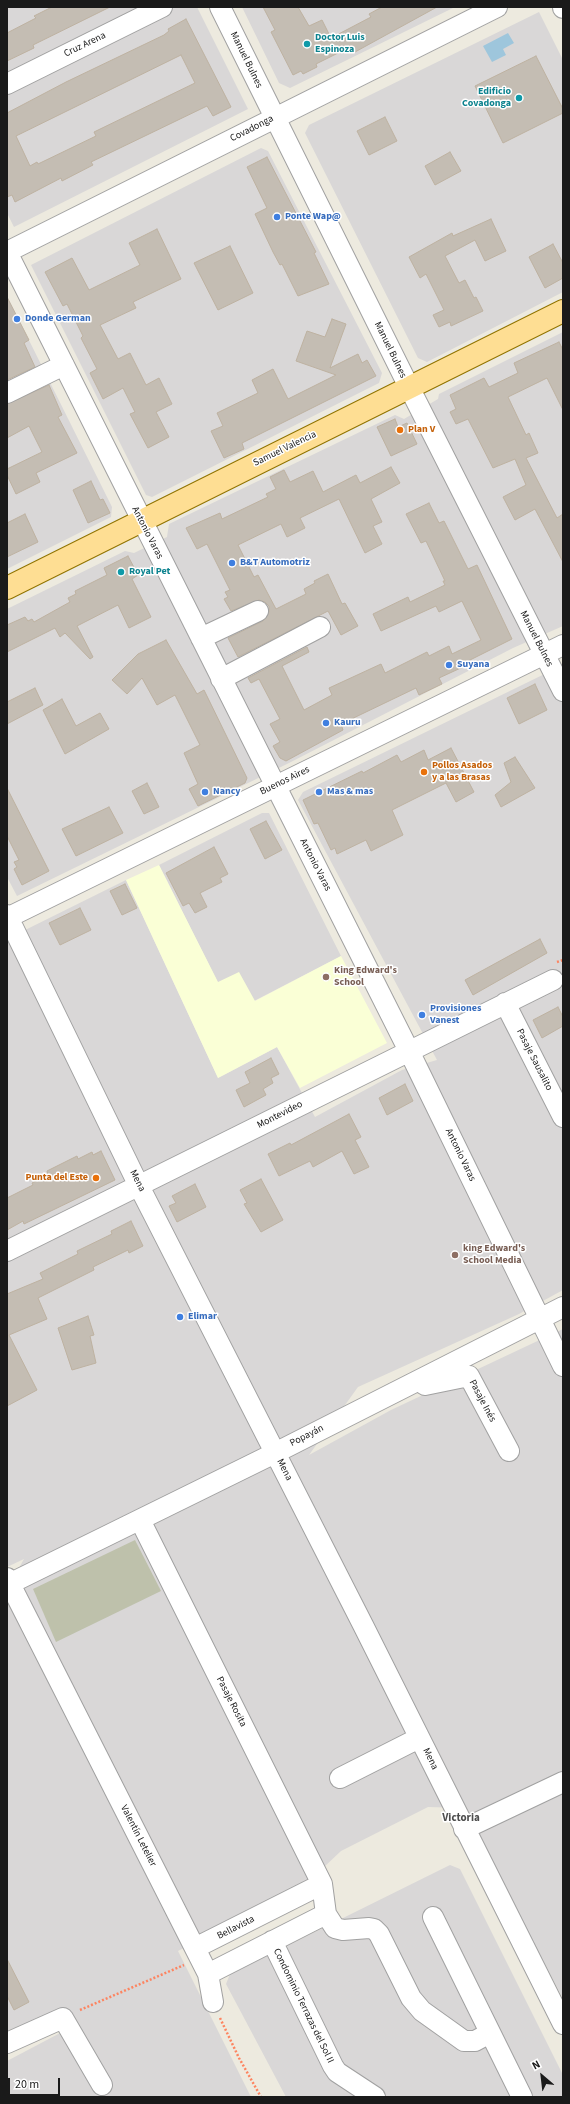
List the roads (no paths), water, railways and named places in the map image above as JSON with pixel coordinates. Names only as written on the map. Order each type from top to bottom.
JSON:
[{"type":"main road","name":"Samuel Valencia","points":[[7,588],[563,311]]},
{"type":"street","name":"Cruz Arena","points":[[7,84],[162,7]]},
{"type":"street","name":"Manuel Bulnes","points":[[220,7],[409,388],[563,692]]},
{"type":"street","name":"Covadonga","points":[[7,252],[497,7]]},
{"type":"street","name":"Antonio Varas","points":[[7,252],[409,1051],[563,1366]]},
{"type":"street","points":[[7,393],[64,365]]},
{"type":"street","points":[[201,638],[258,611]]},
{"type":"street","points":[[221,679],[320,627]]},
{"type":"street","name":"Buenos Aires","points":[[7,917],[563,645]]},
{"type":"street","name":"Mena","points":[[7,917],[139,1186],[563,2024]]},
{"type":"street","name":"Montevideo","points":[[7,1250],[553,980]]},
{"type":"street","name":"Pasaje Sausalito","points":[[505,1003],[563,1117]]},
{"type":"street","name":"Popayán","points":[[8,1582],[140,1520],[563,1307]]},
{"type":"street","name":"Pasaje Inés","points":[[418,1379],[425,1385],[469,1376],[509,1451]]},
{"type":"street","name":"Pasaje Rosita","points":[[140,1520],[322,1884]]},
{"type":"street","name":"Valentín Letelier","points":[[8,1582],[208,1974],[213,2002]]},
{"type":"street","points":[[340,1778],[419,1738]]},
{"type":"street","points":[[464,1829],[563,1782]]},
{"type":"street","points":[[322,1884],[326,1914],[334,1928],[343,1930],[374,1929],[379,1934],[410,1998],[422,2011],[464,2041],[475,2041],[490,2033]]},
{"type":"street","name":"Bellavista","points":[[195,1948],[322,1884]]},
{"type":"street","points":[[208,1974],[326,1914]]},
{"type":"street","points":[[433,1917],[522,2097]]},
{"type":"street","name":"Condominio Terrazas del Sol II","points":[[272,1942],[332,2066],[337,2072],[375,2097]]},
{"type":"street","points":[[7,2043],[63,2018],[102,2085]]},
{"type":"water","points":[[508,33],[514,43],[503,49],[506,55],[492,62],[483,46]]},
{"type":"place","name":"Doctor Luis Espinoza","points":[[307,44]]},
{"type":"place","name":"Edificio Covadonga","points":[[519,98]]},
{"type":"place","name":"Ponte Wap@","points":[[277,217]]},
{"type":"place","name":"Donde German","points":[[17,319]]},
{"type":"place","name":"Plan V","points":[[400,430]]},
{"type":"place","name":"B&T Automotriz","points":[[232,563]]},
{"type":"place","name":"Royal Pet","points":[[121,572]]},
{"type":"place","name":"Suyana","points":[[449,665]]},
{"type":"place","name":"Kauru","points":[[326,723]]},
{"type":"place","name":"Pollos Asados y a las Brasas","points":[[424,772]]},
{"type":"place","name":"Nancy","points":[[205,792]]},
{"type":"place","name":"Mas & mas","points":[[319,792]]},
{"type":"place","name":"King Edward's School","points":[[326,977]]},
{"type":"place","name":"Provisiones Vanest","points":[[422,1015]]},
{"type":"place","name":"Punta del Este","points":[[96,1178]]},
{"type":"place","name":"king Edward's School Media","points":[[455,1255]]},
{"type":"place","name":"Elimar","points":[[180,1317]]},
{"type":"district","name":"Victoria","points":[[461,1819]]}]
